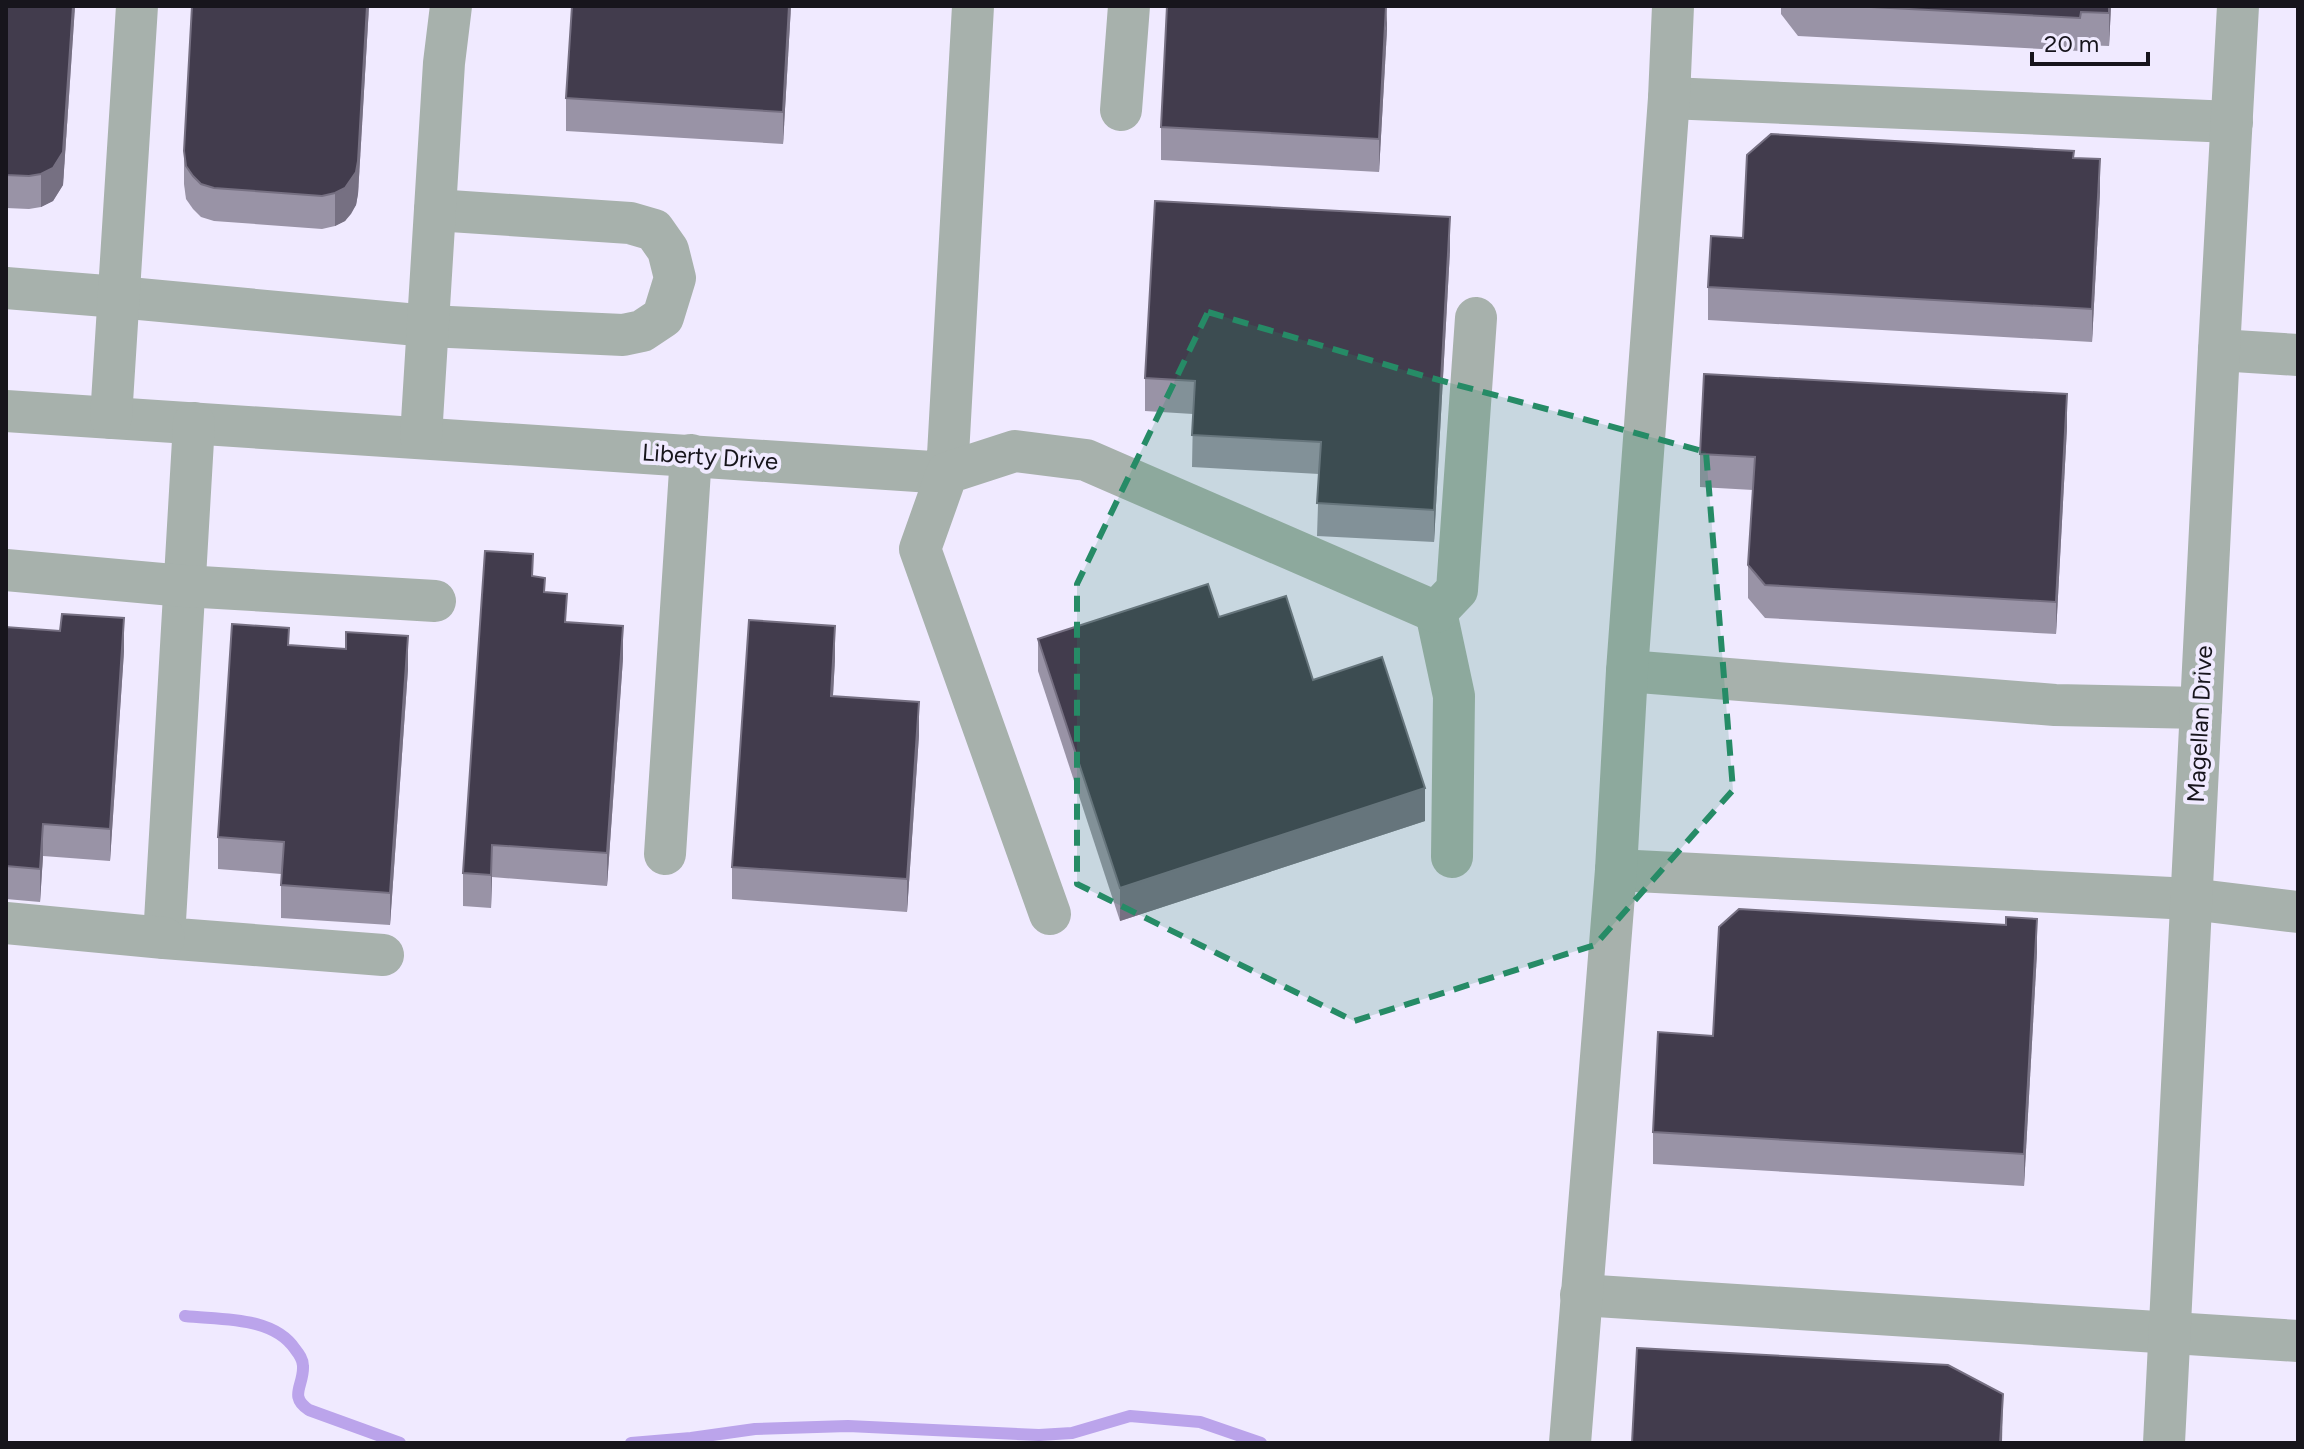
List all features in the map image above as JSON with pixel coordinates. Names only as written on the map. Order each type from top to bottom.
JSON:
[{"type":"street","points":[[111,418],[137,6]]},
{"type":"street","points":[[421,437],[444,63],[451,6]]},
{"type":"street","points":[[973,6],[947,473],[920,549],[1050,914]]},
{"type":"street","points":[[1121,110],[1129,6]]},
{"type":"street","points":[[1570,1443],[1616,870],[1673,6]]},
{"type":"street","name":"Magellan Drive","points":[[2164,1443],[2238,6]]},
{"type":"street","points":[[1669,98],[2232,122]]},
{"type":"street","points":[[6,288],[428,326],[623,335],[642,331],[663,317],[675,278],[668,250],[654,230],[630,223],[435,210]]},
{"type":"street","points":[[1436,612],[1457,590],[1476,318]]},
{"type":"street","points":[[2219,350],[2298,355]]},
{"type":"street","name":"Liberty Drive","points":[[6,411],[947,473]]},
{"type":"street","points":[[164,938],[194,423]]},
{"type":"street","points":[[947,473],[1015,451],[1086,460],[1436,612]]},
{"type":"street","points":[[665,854],[691,455]]},
{"type":"street","points":[[6,570],[184,586],[435,601]]},
{"type":"street","points":[[1436,612],[1454,696],[1452,857]]},
{"type":"street","points":[[1627,671],[2055,705],[2201,708]]},
{"type":"street","points":[[1616,870],[2191,899],[2298,912]]},
{"type":"street","points":[[6,923],[383,955]]},
{"type":"street","points":[[1581,1295],[2298,1341]]},
{"type":"highlighted area","points":[[1208,312],[1424,376],[1706,452],[1733,790],[1595,945],[1354,1021],[1077,884],[1077,584]]},
{"type":"building","points":[[6,6],[73,6],[63,152],[53,168],[41,174],[6,175]]},
{"type":"building","points":[[192,6],[367,6],[358,161],[356,172],[345,188],[322,196],[214,188],[201,184],[193,176],[186,166],[184,151]]},
{"type":"building","points":[[572,6],[789,6],[783,112],[566,98]]},
{"type":"building","points":[[1167,6],[1386,6],[1379,139],[1161,127]]},
{"type":"building","points":[[1852,6],[2109,6],[2109,13],[2081,12],[2080,18]]},
{"type":"building","points":[[1771,134],[2074,151],[2073,158],[2100,159],[2092,309],[1708,287],[1711,236],[1743,238],[1747,155]]},
{"type":"building","points":[[1155,201],[1450,217],[1434,510],[1317,503],[1321,442],[1192,435],[1195,381],[1145,378]]},
{"type":"building","points":[[1704,374],[2067,394],[2056,602],[1765,585],[1748,565],[1755,457],[1700,454]]},
{"type":"building","points":[[485,551],[533,554],[532,576],[545,578],[544,592],[567,594],[565,622],[623,626],[607,853],[492,845],[491,875],[463,873]]},
{"type":"building","points":[[1208,584],[1219,617],[1286,596],[1313,680],[1382,657],[1425,788],[1120,888],[1038,639]]},
{"type":"building","points":[[62,614],[124,618],[110,829],[43,824],[40,869],[6,866],[6,627],[60,631]]},
{"type":"building","points":[[749,620],[835,626],[831,696],[919,702],[907,879],[732,867]]},
{"type":"building","points":[[232,624],[289,628],[288,645],[346,649],[346,632],[408,636],[390,893],[281,885],[284,842],[218,837]]},
{"type":"building","points":[[1739,909],[2006,925],[2006,917],[2037,919],[2024,1154],[1653,1132],[1658,1032],[1713,1036],[1719,927]]},
{"type":"building","points":[[1637,1348],[1948,1365],[2003,1394],[2000,1443],[1632,1443]]},
{"type":"waterway","points":[[185,1316],[230,1319],[274,1330],[302,1359],[303,1373],[298,1395],[303,1405],[309,1410],[400,1443]]},
{"type":"waterway","points":[[631,1443],[755,1429],[848,1426],[1039,1435],[1072,1433],[1130,1416],[1200,1422],[1261,1443]]}]
